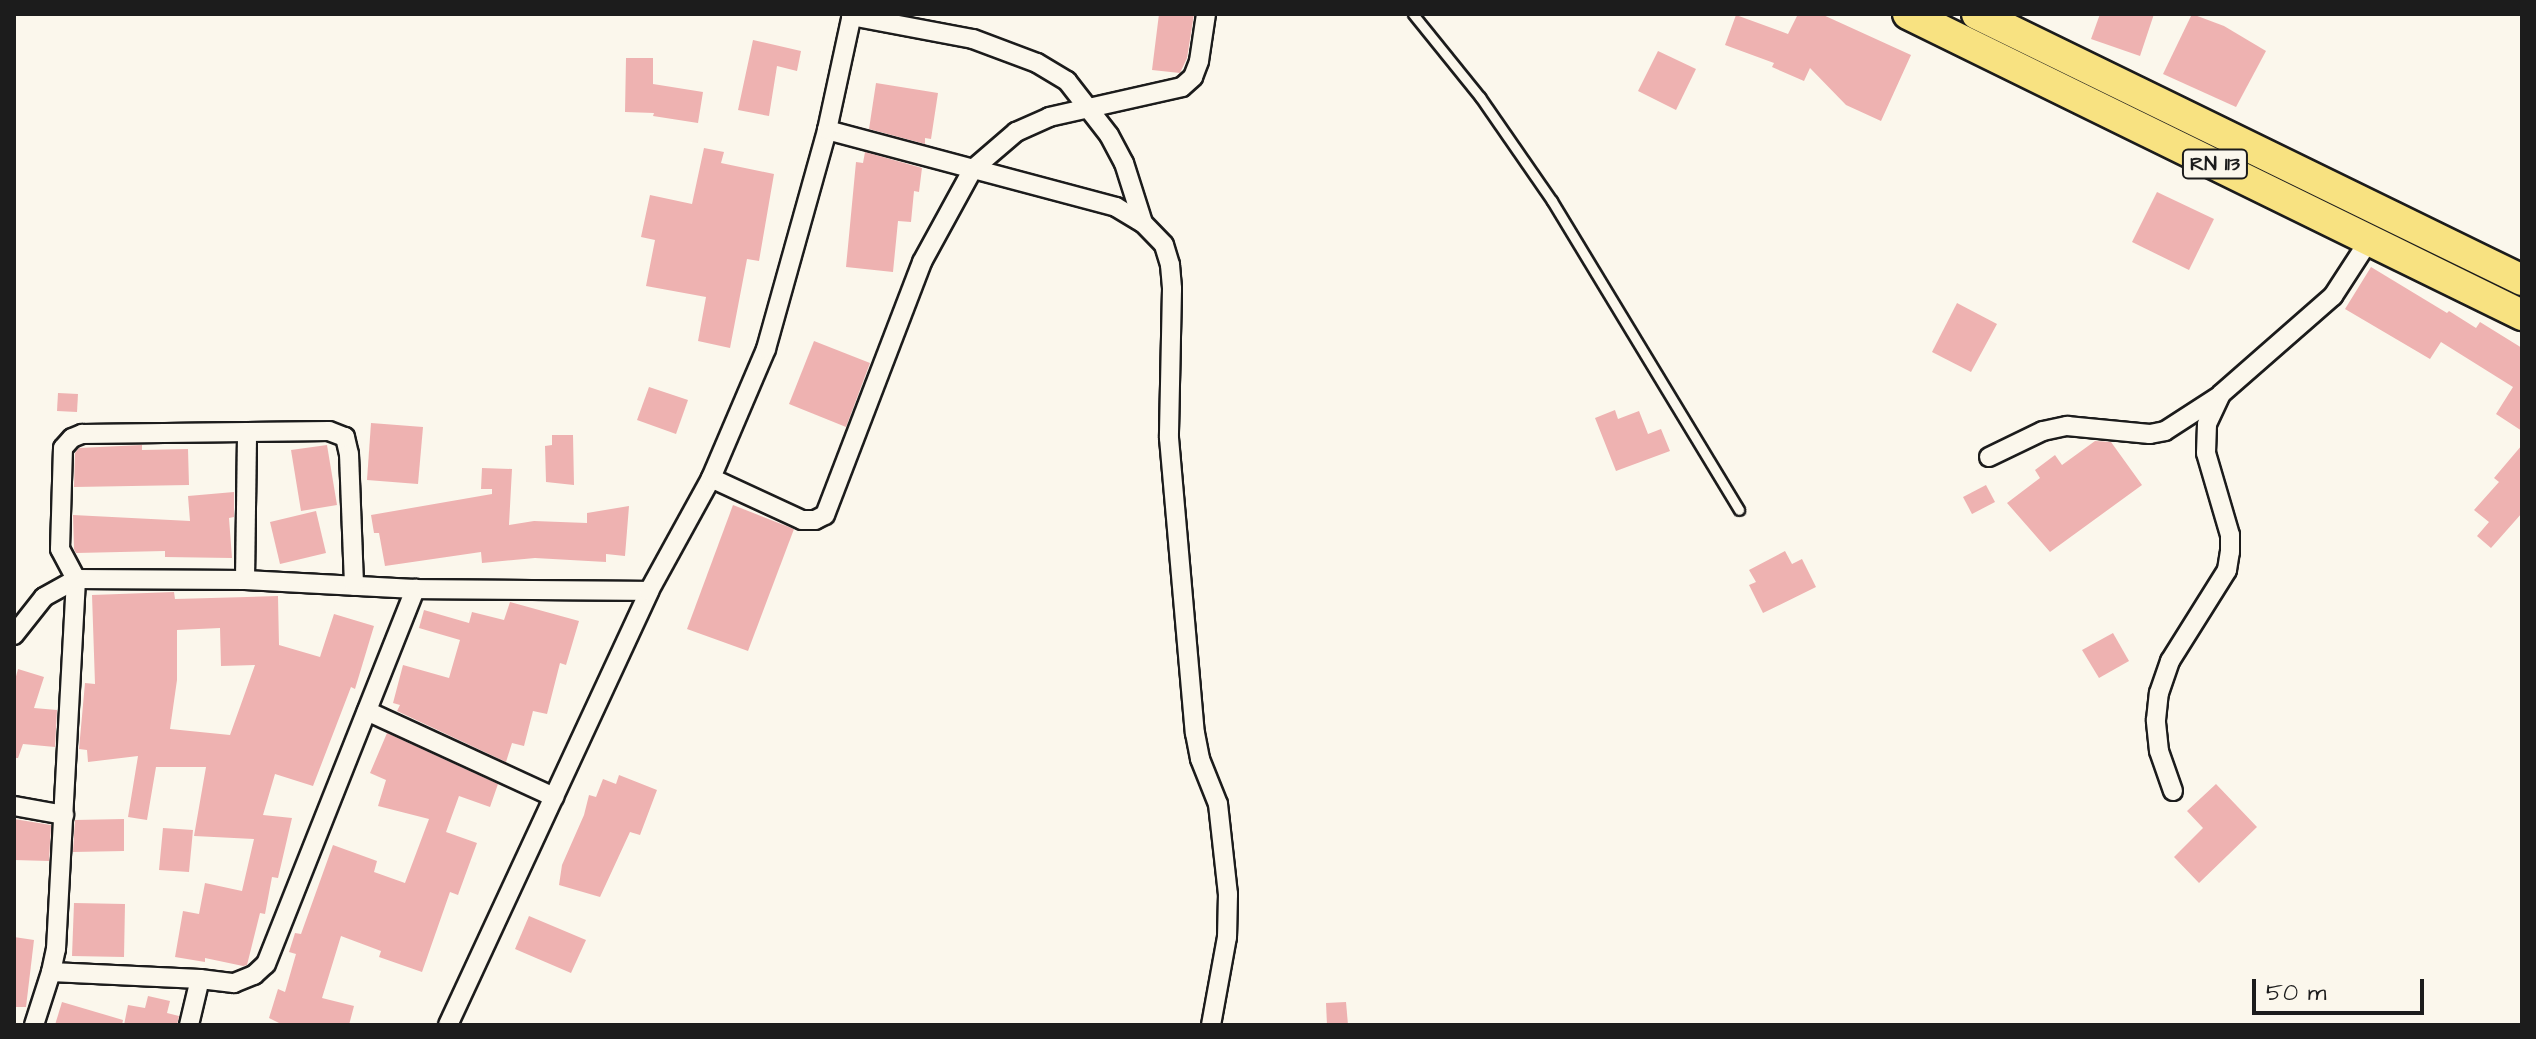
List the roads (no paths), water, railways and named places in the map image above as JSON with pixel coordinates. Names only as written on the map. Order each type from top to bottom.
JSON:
[{"type":"main road","name":"RN 113","points":[[1908,14],[2522,315]]},
{"type":"main road","name":"RN 113","points":[[1977,14],[2522,280]]},
{"type":"street","points":[[711,478],[802,520],[815,520],[825,515],[922,262],[973,169],[1016,132],[1049,117],[1182,87],[1193,77],[1199,61],[1206,14]]},
{"type":"street","points":[[448,1025],[649,591],[711,478],[766,349],[827,130],[852,15],[973,39],[1025,58],[1067,81],[1088,107],[1124,163],[1143,223]]},
{"type":"street","points":[[827,130],[1116,207],[1143,223],[1164,245],[1170,265],[1173,330],[1169,438],[1195,733],[1224,835],[1227,937],[1211,1025]]},
{"type":"street","points":[[1989,457],[2043,431],[2067,426],[2084,425],[2122,433],[2165,431],[2221,394],[2333,296],[2370,239]]},
{"type":"street","points":[[2173,791],[2159,751],[2156,720],[2159,693],[2170,661],[2227,570],[2230,552],[2227,522],[2206,453],[2207,424],[2221,394]]},
{"type":"street","points":[[34,1025],[56,949],[76,579],[64,563],[59,533],[63,448],[72,438],[82,434],[329,431],[345,437],[349,454],[354,586]]},
{"type":"street","points":[[245,580],[247,432]]},
{"type":"street","points":[[14,635],[44,597],[60,585],[76,579],[245,580],[415,589],[649,591]]},
{"type":"street","points":[[51,972],[234,983],[254,975],[266,964],[415,589]]},
{"type":"street","points":[[367,711],[554,797]]},
{"type":"street","points":[[14,806],[64,815]]},
{"type":"street","points":[[189,1025],[200,979]]},
{"type":"lane","points":[[1413,14],[1480,97],[1552,201],[1739,510]]}]
